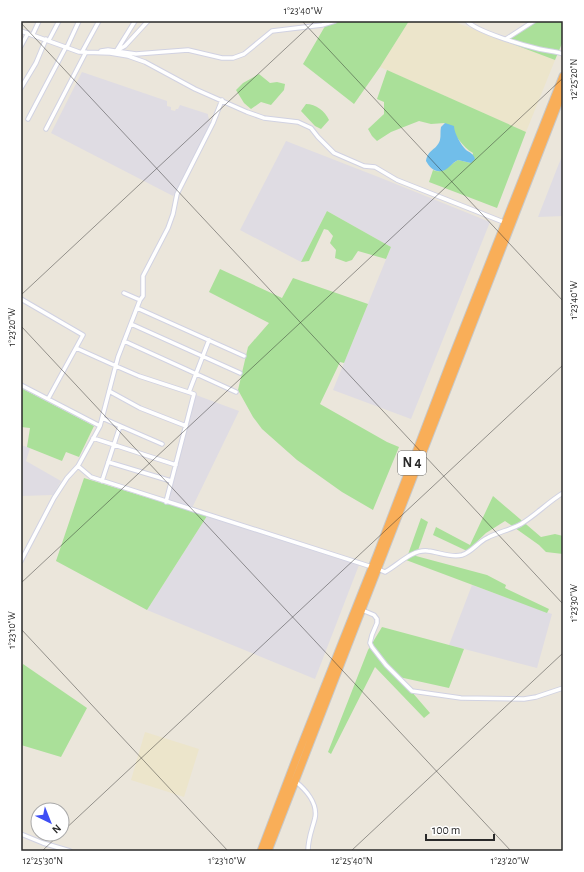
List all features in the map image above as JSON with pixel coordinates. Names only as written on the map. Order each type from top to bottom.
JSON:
[{"type":"highway","name":"N 4","points":[[268,851],[362,610],[375,568],[563,76]]},
{"type":"highway","name":"N 4","points":[[261,851],[375,568],[563,91]]},
{"type":"street","points":[[21,88],[59,21]]},
{"type":"street","points":[[28,119],[80,21]]},
{"type":"street","points":[[46,129],[99,21]]},
{"type":"street","points":[[116,50],[135,21]]},
{"type":"street","points":[[116,50],[125,46],[148,21]]},
{"type":"street","points":[[92,52],[116,50],[136,54],[188,50],[222,58],[233,58],[244,54],[272,31],[322,25],[334,21]]},
{"type":"street","points":[[467,21],[469,24],[506,39],[563,54]]},
{"type":"street","points":[[506,39],[534,21]]},
{"type":"street","points":[[21,46],[38,22]]},
{"type":"street","points":[[21,31],[31,33],[84,52],[110,53],[128,56],[145,62],[195,89],[247,112],[264,118],[298,122],[311,128],[334,153],[364,166],[375,167],[397,180],[506,223]]},
{"type":"street","points":[[21,561],[54,498],[67,478],[78,466],[100,426],[124,341],[140,300],[143,296],[143,276],[168,228],[173,214],[177,194],[213,123],[222,100]]},
{"type":"street","points":[[124,293],[140,300]]},
{"type":"street","points":[[21,299],[83,335],[48,398]]},
{"type":"street","points":[[137,308],[244,356]]},
{"type":"street","points":[[131,324],[240,373]]},
{"type":"street","points":[[189,392],[209,340]]},
{"type":"street","points":[[124,341],[236,392]]},
{"type":"street","points":[[76,348],[140,376],[194,394],[166,502]]},
{"type":"street","points":[[21,385],[100,426]]},
{"type":"street","points":[[109,391],[140,408],[186,426]]},
{"type":"street","points":[[102,418],[162,444]]},
{"type":"street","points":[[102,481],[120,426]]},
{"type":"street","points":[[93,438],[176,465]]},
{"type":"street","points":[[108,462],[171,481]]},
{"type":"street","points":[[78,466],[91,477],[102,481],[385,572],[404,559],[419,552],[429,551],[444,555],[462,555],[471,551],[486,538],[514,528],[563,493]]},
{"type":"street","points":[[362,610],[374,615],[377,618],[377,623],[370,643],[372,647],[386,665],[412,691],[437,696],[461,698],[524,699],[536,697],[563,688]]},
{"type":"street","points":[[295,781],[305,789],[315,809],[315,816],[308,840],[308,851]]},
{"type":"street","points":[[21,834],[42,843],[68,851]]},
{"type":"shaded area","points":[[409,21],[452,21],[555,60],[526,132],[380,67]]},
{"type":"shaded area","points":[[82,72],[167,101],[167,106],[171,107],[171,110],[175,111],[180,105],[208,114],[211,124],[173,196],[51,133]]},
{"type":"shaded area","points":[[286,141],[490,222],[411,419],[333,390],[391,247],[327,211],[301,262],[240,230]]},
{"type":"shaded area","points":[[563,154],[563,216],[538,217],[558,166]]},
{"type":"shaded area","points":[[196,395],[239,411],[192,508],[168,500]]},
{"type":"shaded area","points":[[21,445],[30,448],[26,461],[61,481],[53,495],[21,496]]},
{"type":"shaded area","points":[[207,516],[359,565],[315,679],[147,610]]},
{"type":"shaded area","points":[[472,585],[552,614],[537,668],[449,645]]},
{"type":"shaded area","points":[[145,732],[199,749],[184,797],[131,780]]},
{"type":"green space","points":[[328,21],[409,21],[380,67],[354,104],[303,64]]},
{"type":"green space","points":[[534,21],[563,21],[563,41],[555,60],[505,41]]},
{"type":"green space","points":[[387,70],[526,132],[497,208],[429,182],[433,170],[443,170],[458,160],[471,163],[473,153],[462,144],[445,123],[431,124],[419,121],[391,132],[377,141],[372,136],[368,129],[384,114],[384,102],[377,99]]},
{"type":"green space","points":[[259,74],[270,83],[277,82],[285,84],[284,90],[271,105],[261,102],[251,109],[244,103],[236,90],[243,83]]},
{"type":"green space","points":[[306,104],[310,104],[323,111],[329,120],[321,129],[315,126],[301,111]]},
{"type":"green space","points":[[327,211],[391,247],[386,259],[358,251],[352,260],[346,262],[335,258],[336,250],[330,243],[333,236],[328,230],[324,229],[309,261],[301,262]]},
{"type":"green space","points":[[220,269],[282,298],[293,278],[368,304],[344,363],[340,362],[320,404],[387,442],[399,447],[373,510],[342,492],[297,460],[262,429],[253,417],[238,390],[248,347],[269,323],[209,292]]},
{"type":"green space","points":[[21,388],[94,426],[79,457],[66,452],[62,461],[27,447],[30,428],[21,427]]},
{"type":"green space","points":[[84,478],[207,516],[147,610],[56,561]]},
{"type":"green space","points":[[493,496],[541,537],[555,534],[563,536],[563,554],[546,552],[539,545],[505,521],[486,533],[467,551],[433,535],[436,527],[470,545]]},
{"type":"green space","points":[[421,518],[428,522],[416,556],[487,575],[506,585],[505,588],[549,609],[547,613],[406,560]]},
{"type":"green space","points":[[382,627],[464,649],[449,688],[399,677],[430,713],[424,718],[375,667],[331,754],[328,752],[368,650]]},
{"type":"green space","points":[[23,664],[87,708],[61,757],[21,745],[21,670]]},
{"type":"water","points":[[445,123],[454,126],[460,142],[475,159],[471,163],[458,160],[445,170],[436,171],[429,166],[426,161],[429,154],[439,143],[441,127]]}]
